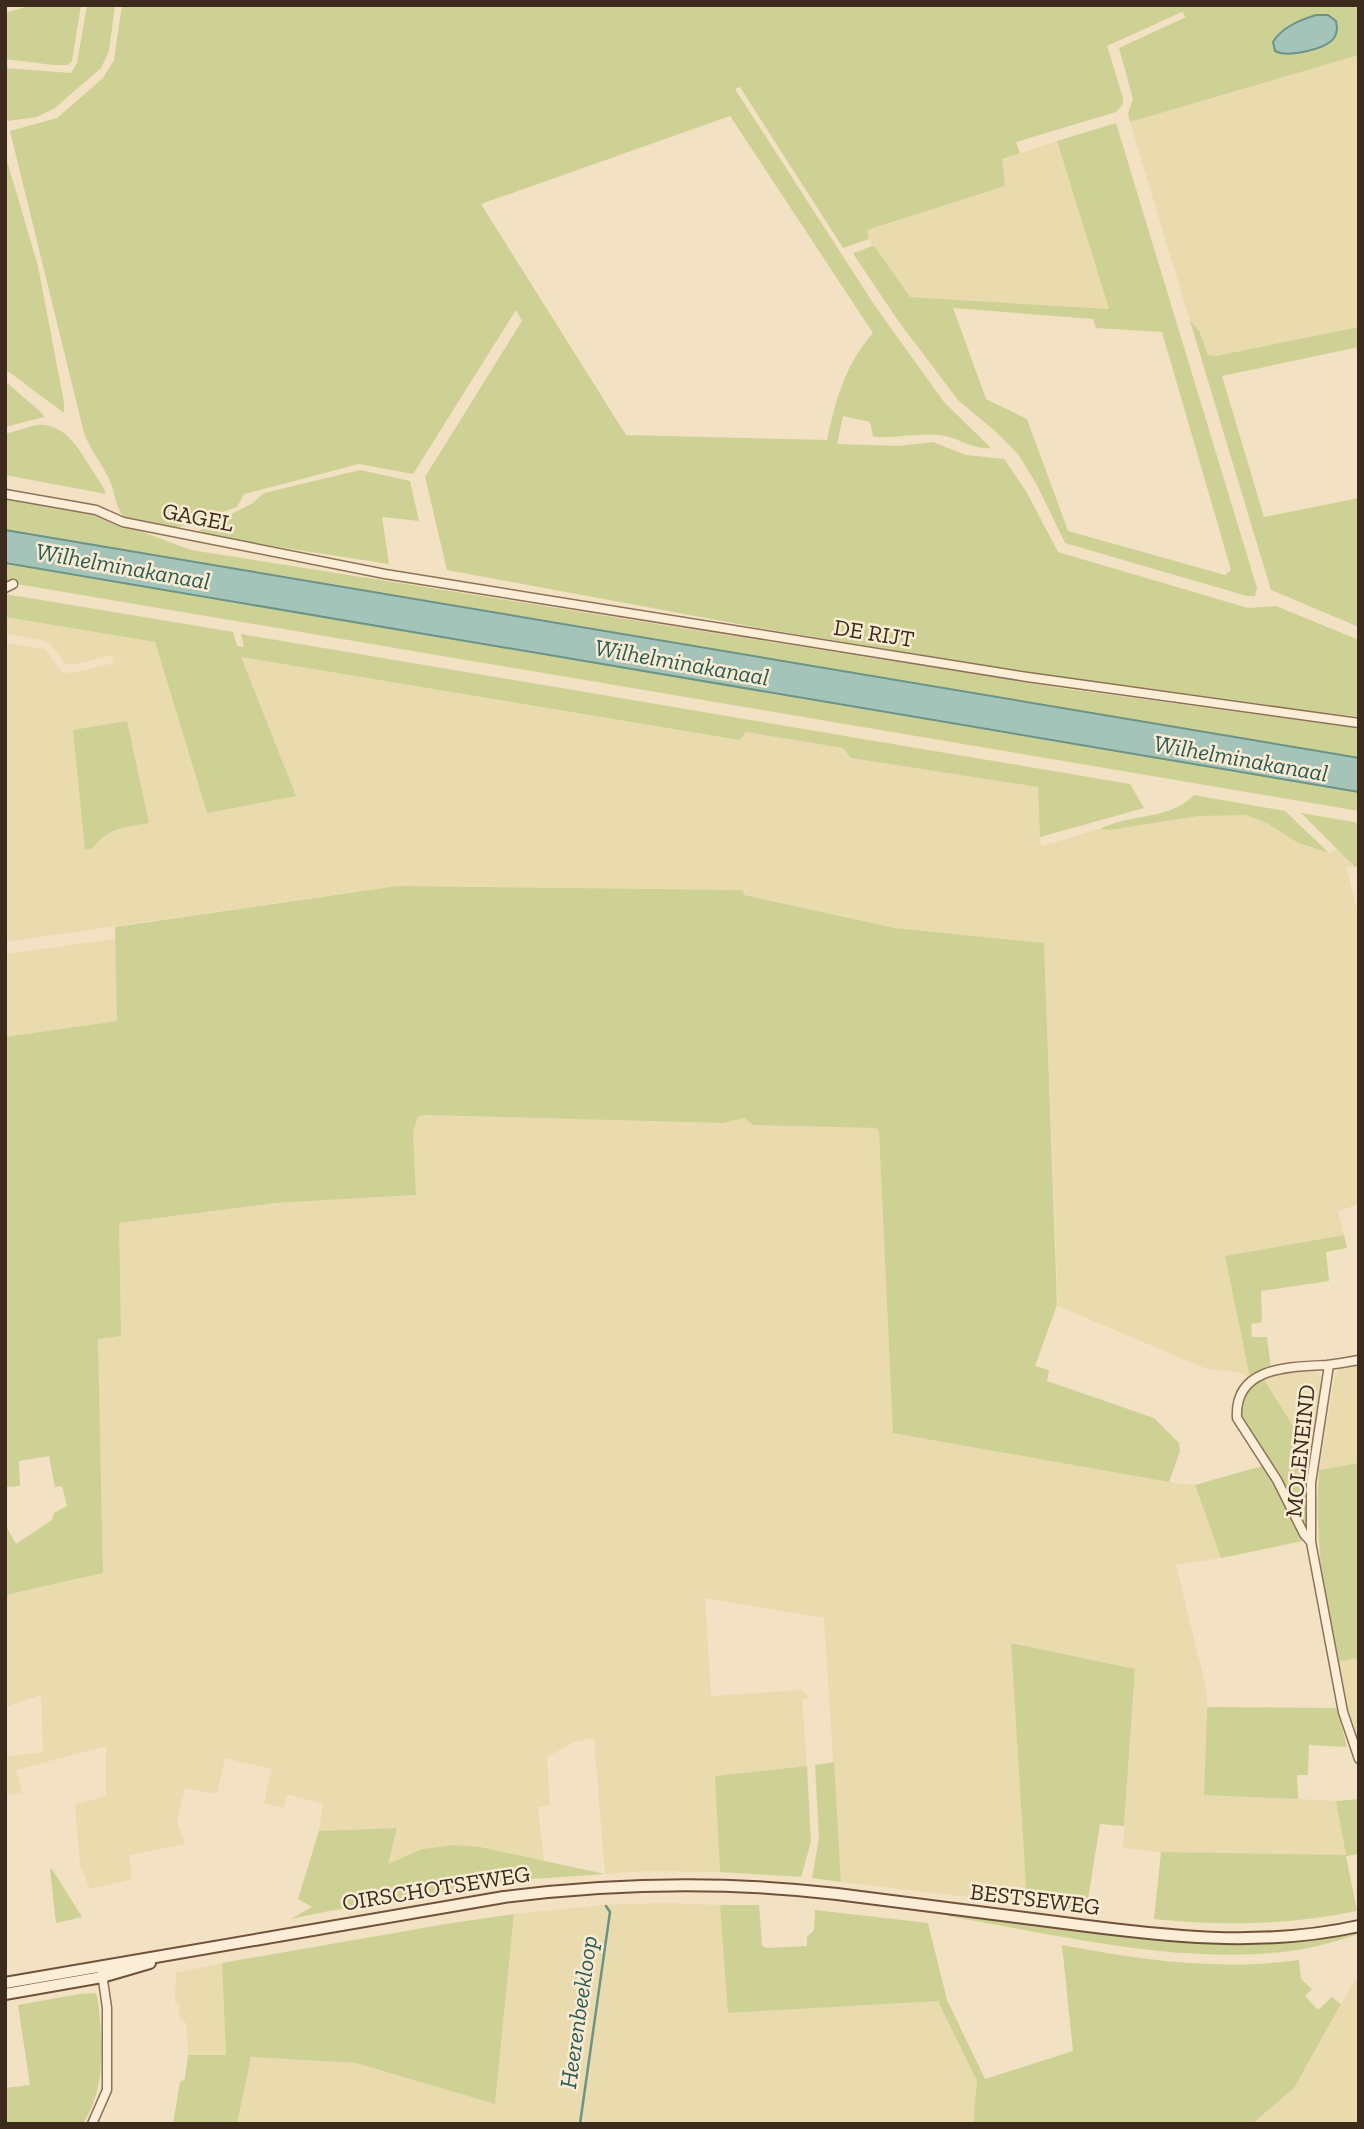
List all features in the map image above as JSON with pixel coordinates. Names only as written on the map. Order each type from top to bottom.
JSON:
[{"type":"main road","name":"BESTSEWEG","points":[[705,1886],[835,1894],[1165,1936],[1237,1939],[1286,1937],[1359,1926]]},
{"type":"main road","name":"OIRSCHOTSEWEG","points":[[5,1983],[504,1897],[556,1890],[705,1886]]},
{"type":"main road","name":"OIRSCHOTSEWEG","points":[[5,1994],[102,1977],[176,1954]]},
{"type":"street","name":"GAGEL","points":[[5,494],[96,510],[122,522],[385,574]]},
{"type":"street","name":"DE RIJT","points":[[385,574],[1027,677],[1359,723]]},
{"type":"street","points":[[1329,1365],[1359,1360]]},
{"type":"street","name":"MOLENEIND","points":[[1311,1542],[1304,1534],[1277,1480],[1237,1418],[1237,1406],[1240,1395],[1256,1379],[1270,1371],[1294,1366],[1329,1365],[1311,1483],[1311,1542],[1343,1712],[1359,1759]]},
{"type":"street","points":[[92,2124],[107,2090],[107,2008],[100,1965]]},
{"type":"shaded area","points":[[1359,55],[1359,327],[1219,356],[1208,355],[1199,330],[1190,321],[1130,122]]},
{"type":"shaded area","points":[[1057,141],[1109,309],[910,297],[872,246],[867,230],[1002,187],[1005,185],[1002,159]]},
{"type":"shaded area","points":[[5,617],[155,642],[207,813],[240,657],[738,740],[746,732],[843,748],[852,758],[1038,787],[1041,846],[1100,829],[1110,830],[1198,816],[1229,814],[1246,815],[1267,823],[1298,843],[1329,853],[1338,849],[1355,867],[1346,867],[1359,916],[1359,1204],[1338,1211],[1344,1235],[1225,1256],[1250,1378],[1237,1372],[1207,1369],[1058,1306],[1044,943],[895,928],[744,895],[743,890],[419,886],[353,892],[5,942],[5,643],[45,649],[62,672],[73,673],[114,663],[112,655],[66,664],[45,641],[5,633]],"holes":[[[78,768],[118,828],[106,833],[85,849]]]},
{"type":"shaded area","points":[[116,939],[117,1021],[5,1037],[5,954]]},
{"type":"shaded area","points":[[424,1115],[723,1123],[744,1118],[831,1127],[876,1128],[879,1132],[893,1432],[1195,1485],[1221,1558],[1176,1565],[1207,1692],[1204,1794],[1336,1801],[1346,1855],[1161,1852],[1123,1848],[1135,1669],[1011,1643],[1027,1904],[841,1882],[824,1618],[705,1598],[711,1696],[802,1690],[810,1698],[802,1700],[807,1766],[715,1776],[720,1872],[646,1871],[605,1874],[594,1738],[574,1742],[547,1757],[550,1805],[538,1807],[544,1862],[480,1847],[454,1845],[422,1849],[387,1865],[396,1828],[319,1831],[323,1804],[287,1794],[284,1808],[264,1803],[272,1769],[225,1758],[217,1794],[185,1788],[177,1822],[185,1844],[129,1855],[132,1879],[90,1889],[80,1865],[75,1805],[106,1796],[106,1746],[16,1770],[22,1792],[5,1796],[5,1757],[43,1752],[41,1695],[5,1707],[5,1595],[103,1573],[98,1338],[121,1336],[118,1223],[275,1203],[416,1195],[413,1132],[418,1117]]},
{"type":"shaded area","points":[[1359,1364],[1359,1463],[1319,1470],[1335,1374],[1341,1368]]},
{"type":"shaded area","points":[[1311,1368],[1320,1374],[1321,1382],[1310,1453],[1263,1378],[1285,1371]]},
{"type":"shaded area","points":[[1359,1658],[1359,1748],[1336,1662]]},
{"type":"shaded area","points":[[604,1905],[720,1905],[729,2013],[938,2000],[977,2081],[973,2124],[237,2124],[251,2057],[356,2063],[495,2104],[514,1914]]},
{"type":"shaded area","points":[[222,1963],[226,2056],[188,2055],[187,2024],[179,2017],[180,2005],[175,2003],[176,1973]]},
{"type":"shaded area","points":[[1355,1980],[1359,1983],[1359,2124],[1252,2124],[1294,2088]]},
{"type":"green space","points":[[32,5],[81,5],[72,61],[68,65],[5,59],[5,13]]},
{"type":"green space","points":[[87,5],[115,5],[109,51],[101,68],[55,108],[37,117],[8,121],[5,113],[5,68],[71,73],[77,63]]},
{"type":"green space","points":[[122,5],[1359,5],[1359,55],[1130,122],[1128,114],[1133,99],[1119,48],[1186,17],[1182,12],[1107,46],[1123,98],[1123,104],[1116,112],[1016,142],[1020,153],[1002,159],[1005,185],[1002,187],[867,230],[869,239],[843,248],[740,87],[735,89],[875,306],[944,402],[991,448],[977,447],[938,435],[877,437],[873,436],[870,422],[843,416],[837,444],[899,446],[933,442],[966,455],[1004,459],[1026,491],[1058,552],[1248,608],[1276,606],[1359,640],[1359,717],[1011,670],[766,629],[447,570],[425,477],[522,321],[516,310],[413,474],[359,464],[244,494],[237,507],[171,529],[127,521],[117,505],[106,473],[84,433],[10,131],[57,118],[103,78],[114,60]],"holes":[[[730,116],[873,333],[855,357],[843,383],[827,440],[626,435],[481,204]]]},
{"type":"green space","points":[[1116,123],[1257,588],[1255,596],[1247,596],[1065,543],[1037,485],[1018,454],[958,400],[899,322],[854,255],[875,247],[910,297],[1109,309],[1057,141]],"holes":[[[953,308],[1093,319],[1096,328],[1162,332],[1231,570],[1225,575],[1068,531],[1027,419],[986,399]]]},
{"type":"green space","points":[[5,154],[38,266],[64,413],[5,369]]},
{"type":"green space","points":[[1190,321],[1199,330],[1208,355],[1216,356],[1359,327],[1359,347],[1222,376],[1264,517],[1359,498],[1359,627],[1271,590]]},
{"type":"green space","points":[[5,381],[43,414],[44,417],[5,427]]},
{"type":"green space","points":[[36,425],[54,427],[68,436],[106,494],[5,475],[5,434]]},
{"type":"green space","points":[[360,470],[410,481],[419,521],[382,517],[389,564],[193,534],[253,503],[264,493]]},
{"type":"green space","points":[[5,498],[92,513],[191,550],[1067,689],[1359,728],[1359,758],[5,530]]},
{"type":"green space","points":[[5,563],[1359,792],[1359,811],[5,582]]},
{"type":"green space","points":[[5,594],[233,632],[237,646],[244,647],[241,634],[1130,784],[1144,808],[1040,837],[1038,787],[851,758],[843,748],[746,732],[739,740],[241,657],[296,796],[207,813],[155,642],[5,617]]},
{"type":"green space","points":[[127,721],[149,823],[111,832],[93,848],[85,850],[73,730]]},
{"type":"green space","points":[[1194,795],[1285,811],[1329,853],[1298,843],[1267,823],[1246,815],[1198,816],[1110,830],[1100,829],[1173,809]]},
{"type":"green space","points":[[1301,813],[1359,823],[1359,867],[1355,867]]},
{"type":"green space","points":[[398,886],[743,890],[744,895],[895,928],[1044,943],[1057,1305],[1035,1366],[1049,1370],[1047,1381],[1154,1418],[1179,1443],[1180,1451],[1169,1482],[893,1433],[879,1132],[876,1128],[753,1125],[744,1118],[723,1123],[424,1115],[418,1117],[413,1132],[416,1195],[275,1203],[119,1223],[121,1336],[98,1339],[103,1573],[5,1595],[5,1524],[16,1544],[52,1520],[54,1513],[67,1506],[62,1486],[55,1487],[49,1456],[19,1461],[20,1486],[5,1487],[5,1037],[117,1021],[115,927]]},
{"type":"green space","points":[[1344,1235],[1347,1248],[1326,1252],[1329,1281],[1261,1291],[1262,1322],[1251,1324],[1252,1337],[1267,1337],[1271,1368],[1250,1378],[1225,1256]]},
{"type":"green space","points":[[1263,1378],[1310,1453],[1307,1527],[1243,1419],[1243,1401]]},
{"type":"green space","points":[[1359,1463],[1359,1658],[1336,1662],[1319,1543],[1319,1470]]},
{"type":"green space","points":[[1262,1466],[1286,1505],[1303,1541],[1221,1558],[1195,1485]]},
{"type":"green space","points":[[1011,1643],[1135,1669],[1124,1826],[1100,1824],[1086,1912],[1027,1904]]},
{"type":"green space","points":[[1207,1707],[1337,1708],[1347,1747],[1309,1745],[1308,1775],[1297,1775],[1298,1799],[1204,1795]]},
{"type":"green space","points":[[834,1762],[841,1882],[812,1878],[819,1838],[815,1765]]},
{"type":"green space","points":[[807,1766],[811,1842],[801,1877],[720,1872],[715,1776]]},
{"type":"green space","points":[[1359,1799],[1359,1854],[1346,1856],[1357,1911],[1256,1923],[1154,1919],[1161,1852],[1346,1855],[1336,1801]]},
{"type":"green space","points":[[397,1828],[388,1864],[422,1849],[454,1845],[480,1847],[605,1874],[518,1880],[291,1919],[312,1907],[298,1899],[319,1831]]},
{"type":"green space","points":[[52,1869],[82,1917],[56,1923]]},
{"type":"green space","points":[[720,1905],[759,1905],[762,1946],[767,1948],[807,1946],[807,1937],[814,1930],[815,1910],[928,1923],[947,2000],[985,2079],[1073,2051],[1062,1945],[1121,1955],[1209,1964],[1299,1960],[1301,1979],[1312,1989],[1305,1996],[1318,2010],[1332,1997],[1341,2004],[1294,2088],[1252,2124],[973,2124],[977,2081],[938,2001],[728,2013]]},
{"type":"green space","points":[[957,1913],[1100,1933],[1207,1943],[1272,1943],[1359,1930],[1359,1934],[1291,1951],[1205,1954],[1118,1946],[947,1916]]},
{"type":"green space","points":[[514,1914],[495,2104],[356,2063],[251,2057],[237,2124],[173,2124],[180,2082],[185,2079],[188,2055],[226,2055],[222,1963]]},
{"type":"green space","points":[[96,1993],[101,2034],[100,2074],[95,2099],[83,2124],[5,2124],[5,2088],[30,2085],[18,2005]]},
{"type":"water","points":[[1316,15],[1328,15],[1336,21],[1336,34],[1330,42],[1297,53],[1275,51],[1273,42],[1281,32]]},
{"type":"water","name":"Wilhelminakanaal","points":[[5,530],[1359,758],[1359,792],[5,563]]},
{"type":"waterway","name":"Heerenbeekloop","points":[[580,2124],[610,1912],[606,1906]]}]
